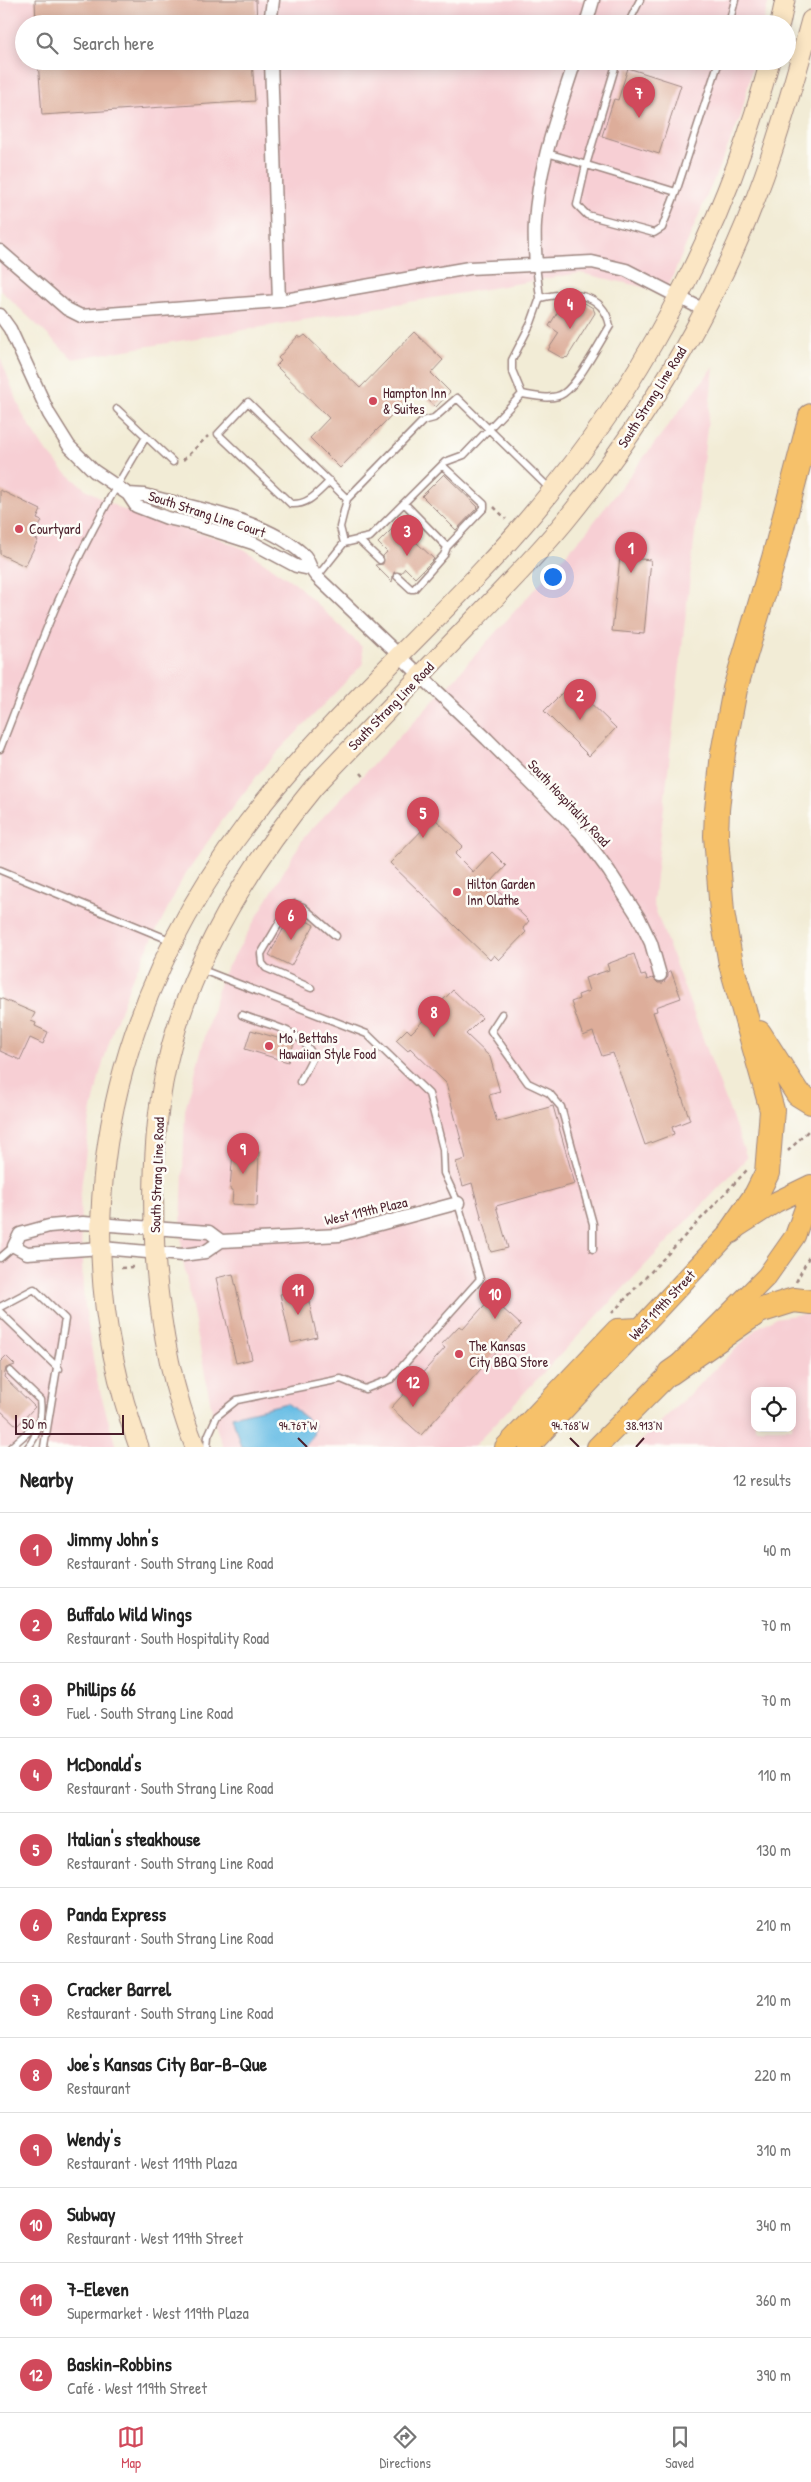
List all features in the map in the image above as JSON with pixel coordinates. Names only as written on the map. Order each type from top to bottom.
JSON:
[{"type":"highway","points":[[731,1231],[756,1194],[767,1173],[772,1110],[747,1015],[731,964],[722,912],[716,836],[717,810],[723,753],[735,689],[774,558],[811,416]]},
{"type":"highway","points":[[747,1015],[798,1094],[811,1102]]},
{"type":"highway","points":[[670,1373],[759,1312],[794,1300],[811,1302]]},
{"type":"main road","points":[[782,15],[785,0]]},
{"type":"main road","name":"South Strang Line Road","points":[[195,1447],[177,1395],[166,1349],[158,1294],[154,1228],[156,1134],[163,1082],[176,1030],[199,969],[223,919],[282,826],[314,787],[570,516],[639,421],[704,310],[738,239],[764,177],[796,76],[811,20]]},
{"type":"main road","name":"South Strang Line Road","points":[[138,1447],[122,1394],[110,1340],[103,1286],[101,1225],[107,1137],[118,1085],[150,988],[191,906],[248,821],[292,768],[491,561],[552,491],[579,456],[622,392],[678,298],[728,186],[767,70]]},
{"type":"main road","name":"West 119th Street","points":[[529,1447],[731,1231],[776,1202],[811,1185]]},
{"type":"main road","points":[[597,1447],[767,1276],[795,1236],[811,1190]]},
{"type":"main road","points":[[505,1447],[617,1329],[640,1328]]},
{"type":"street","points":[[271,15],[273,0]]},
{"type":"street","points":[[588,15],[593,0]]},
{"type":"street","points":[[271,70],[279,301]]},
{"type":"street","points":[[536,266],[535,223],[546,153],[572,70]]},
{"type":"street","points":[[0,251],[67,309],[81,316],[279,301],[469,268],[592,262],[626,270],[704,310]]},
{"type":"street","name":"South Strang Line Court","points":[[0,316],[10,330],[49,414],[69,446],[94,471],[128,494],[144,495],[255,526],[287,542],[306,556],[313,573],[421,675]]},
{"type":"street","name":"South Hospitality Road","points":[[421,675],[581,833],[609,870],[639,918],[651,943],[660,975]]},
{"type":"street","name":"West 119th Plaza","points":[[221,1240],[209,1232],[83,1223],[49,1226],[20,1234],[14,1246],[27,1253],[102,1248],[182,1254],[205,1252],[221,1240],[339,1235],[458,1203]]},
{"type":"lane","points":[[632,15],[640,0]]},
{"type":"lane","points":[[731,15],[735,0]]},
{"type":"lane","points":[[614,70],[586,165],[577,205],[587,215],[654,233],[662,228],[676,192],[716,70]]},
{"type":"lane","points":[[546,153],[676,192]]},
{"type":"lane","points":[[522,394],[512,370],[512,360],[531,323],[540,298],[536,266]]},
{"type":"lane","points":[[522,394],[546,397],[564,394],[577,378],[610,326],[608,314],[596,303],[581,294],[563,293],[540,298]]},
{"type":"lane","points":[[313,573],[344,543],[370,537],[442,466],[464,455],[522,394]]},
{"type":"lane","points":[[344,543],[340,526],[347,499],[423,422],[434,418],[457,398],[552,491]]},
{"type":"lane","points":[[330,481],[308,501],[301,505],[290,504],[218,434],[248,402],[330,481],[347,499]]},
{"type":"lane","points":[[117,410],[173,462]]},
{"type":"lane","points":[[0,748],[56,607],[115,486],[146,437]]},
{"type":"lane","points":[[397,576],[411,589],[414,589],[444,555],[448,547],[484,508],[484,504],[442,466]]},
{"type":"lane","points":[[404,503],[448,547]]},
{"type":"lane","points":[[358,540],[380,560]]},
{"type":"lane","points":[[0,870],[172,942]]},
{"type":"lane","points":[[311,988],[266,968],[262,962],[261,954],[288,908],[295,904],[304,907],[336,936]]},
{"type":"lane","points":[[199,969],[367,1034],[429,1094],[443,1149],[444,1173],[458,1203],[480,1280],[391,1379],[365,1389],[341,1379],[237,1400],[217,1416],[208,1436],[207,1447]]},
{"type":"lane","points":[[502,1014],[491,1032],[528,1083],[549,1093],[560,1107],[593,1224],[593,1248]]},
{"type":"lane","points":[[242,1015],[295,1034],[308,1046],[312,1057],[300,1082]]},
{"type":"lane","points":[[0,1258],[14,1246]]},
{"type":"lane","points":[[0,1307],[34,1289],[65,1319],[59,1368],[44,1447]]},
{"type":"lane","points":[[0,1312],[59,1368]]},
{"type":"lane","points":[[10,1371],[40,1400],[41,1413],[35,1439],[28,1447]]},
{"type":"lane","points":[[11,1447],[37,1424]]},
{"type":"path","points":[[192,451],[204,440]]},
{"type":"path","points":[[484,508],[493,506],[509,522]]},
{"type":"path","points":[[360,773],[366,779]]},
{"type":"path","points":[[786,1152],[811,1128]]},
{"type":"path","points":[[607,1318],[748,1168]]},
{"type":"path","points":[[795,1285],[811,1253]]},
{"type":"path","points":[[121,1268],[132,1267]]},
{"type":"shaded area","points":[[0,0],[769,0],[765,15],[15,15],[15,70],[752,70],[741,116],[666,292],[580,273],[73,359],[0,290]]},
{"type":"shaded area","points":[[0,357],[23,415],[44,448],[64,471],[87,490],[119,508],[147,520],[218,538],[244,549],[296,584],[362,647],[364,663],[267,763],[222,821],[184,876],[132,979],[114,1027],[100,1073],[90,1119],[80,1197],[83,1291],[89,1334],[97,1381],[116,1447],[0,1447]]},
{"type":"shaded area","points":[[714,366],[653,903],[747,1158],[473,1447],[223,1447],[214,1421],[182,1255],[181,1229],[185,1110],[221,978],[304,837],[440,694],[587,531]]},
{"type":"shaded area","points":[[811,1314],[811,1447],[635,1447],[757,1328],[775,1318]]},
{"type":"water","points":[[287,1403],[314,1425],[313,1436],[303,1447],[241,1447],[232,1416]]},
{"type":"building","points":[[35,0],[256,0],[257,15],[36,15]]},
{"type":"building","points":[[39,70],[253,70],[255,101],[42,115]]},
{"type":"building","points":[[627,70],[634,70],[681,85],[659,154],[602,136],[614,99],[618,100]]},
{"type":"building","points":[[565,300],[583,302],[593,308],[595,313],[567,358],[564,359],[548,350],[559,333],[549,326]]},
{"type":"building","name":"Hampton Inn & Suites","points":[[414,332],[443,360],[431,373],[450,392],[436,407],[417,389],[340,468],[310,438],[329,418],[276,366],[281,361],[278,358],[298,336],[301,338],[305,335],[360,388]]},
{"type":"building","points":[[444,474],[478,507],[456,530],[422,496]]},
{"type":"building","name":"Courtyard","points":[[0,490],[41,510],[37,519],[42,521],[33,538],[38,540],[25,566],[0,554]]},
{"type":"building","points":[[397,524],[434,559],[415,578],[405,568],[401,573],[394,572],[392,582],[375,565],[383,564],[383,556],[387,552],[378,543]]},
{"type":"building","points":[[620,557],[651,560],[644,634],[612,631]]},
{"type":"building","points":[[571,684],[616,728],[589,756],[544,711]]},
{"type":"building","name":"Hilton Garden Inn Olathe","points":[[434,818],[463,846],[455,854],[473,872],[492,852],[506,866],[490,883],[529,921],[523,928],[526,932],[499,960],[494,955],[490,960],[390,863]]},
{"type":"building","points":[[292,913],[314,925],[291,966],[269,955]]},
{"type":"building","points":[[634,954],[641,976],[646,975],[647,980],[653,978],[658,983],[663,983],[671,971],[681,998],[656,1007],[657,1011],[653,1012],[690,1120],[672,1127],[674,1134],[645,1145],[613,1053],[602,1056],[593,1032],[583,1036],[571,1002],[579,999],[578,995],[589,991],[585,978],[609,970],[607,964]]},
{"type":"building","points":[[453,990],[482,1018],[466,1034],[490,1057],[500,1092],[489,1095],[497,1122],[553,1106],[575,1184],[496,1206],[508,1248],[491,1252],[472,1183],[463,1186],[456,1162],[466,1159],[446,1083],[410,1048],[408,1051],[396,1040],[407,1029],[411,1033]]},
{"type":"building","points":[[0,998],[35,1013],[31,1021],[36,1023],[35,1026],[48,1032],[43,1044],[30,1038],[20,1060],[0,1051]]},
{"type":"building","name":"Mo' Bettahs Hawaiian Style Food","points":[[251,1030],[294,1043],[288,1062],[245,1049]]},
{"type":"building","points":[[233,1151],[259,1152],[257,1206],[232,1204],[233,1190],[230,1189]]},
{"type":"building","points":[[233,1274],[252,1359],[236,1363],[216,1278]]},
{"type":"building","points":[[306,1289],[317,1337],[291,1343],[280,1294]]},
{"type":"building","points":[[491,1298],[521,1325],[421,1435],[391,1408],[445,1348],[441,1345],[459,1326],[463,1329]]},
{"type":"building","points":[[6,1356],[15,1365],[6,1368],[4,1377],[35,1407],[17,1426],[0,1410],[0,1362]]},
{"type":"place","name":"Cracker Barrel","points":[[639,118]]},
{"type":"place","name":"McDonald's","points":[[570,329]]},
{"type":"place","name":"Hampton Inn & Suites","points":[[373,401]]},
{"type":"place","name":"Courtyard","points":[[19,529]]},
{"type":"place","name":"Phillips 66","points":[[407,556]]},
{"type":"place","name":"Jimmy John's","points":[[631,573]]},
{"type":"place","name":"Buffalo Wild Wings","points":[[580,720]]},
{"type":"place","name":"Italian's steakhouse","points":[[423,838]]},
{"type":"place","name":"Hilton Garden Inn Olathe","points":[[457,892]]},
{"type":"place","name":"Panda Express","points":[[291,940]]},
{"type":"place","name":"Joe's Kansas City Bar-B-Que","points":[[434,1037]]},
{"type":"place","name":"Mo' Bettahs Hawaiian Style Food","points":[[269,1046]]},
{"type":"place","name":"Wendy's","points":[[243,1174]]},
{"type":"place","name":"7-Eleven","points":[[298,1315]]},
{"type":"place","name":"Subway","points":[[495,1319]]},
{"type":"place","name":"The Kansas City BBQ Store","points":[[459,1354]]},
{"type":"place","name":"Baskin-Robbins","points":[[413,1407]]}]
